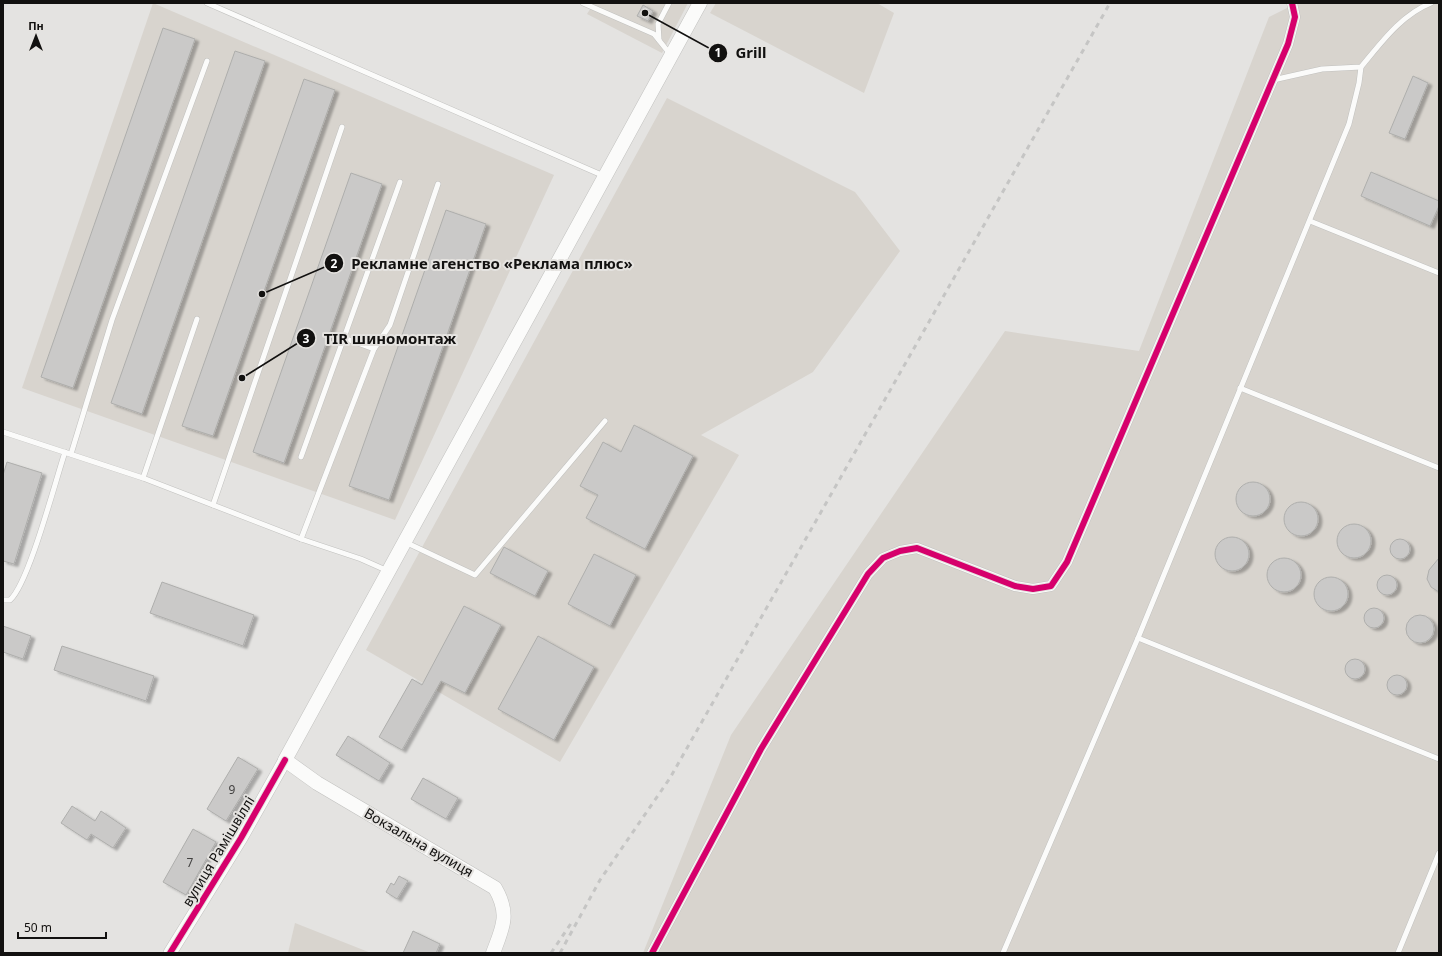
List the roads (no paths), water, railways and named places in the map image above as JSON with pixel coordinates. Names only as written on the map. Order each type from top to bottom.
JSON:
[{"type":"main road","points":[[284,760],[700,3]]},
{"type":"main road","name":"Вокзальна вулиця","points":[[284,760],[316,783],[495,888],[502,900],[506,915],[494,953]]},
{"type":"street","points":[[652,953],[761,749],[868,574],[883,558],[900,550],[917,548],[1016,586],[1033,589],[1051,586],[1066,562],[1288,44],[1295,16],[1292,3]]},
{"type":"street","name":"вулиця Рамішвіллі","points":[[170,953],[241,838],[284,760]]},
{"type":"lane","points":[[207,3],[604,176]]},
{"type":"lane","points":[[583,3],[654,34],[671,55]]},
{"type":"lane","points":[[659,40],[658,24],[669,3]]},
{"type":"lane","points":[[1003,953],[1138,638],[1310,221],[1349,124],[1359,83],[1361,67],[1399,23],[1422,7],[1431,3]]},
{"type":"lane","points":[[71,454],[112,320],[207,61]]},
{"type":"lane","points":[[1272,80],[1322,69],[1361,67]]},
{"type":"lane","points":[[213,505],[342,127]]},
{"type":"lane","points":[[301,457],[400,182]]},
{"type":"lane","points":[[301,539],[374,349],[390,325],[438,184]]},
{"type":"lane","points":[[1310,221],[1439,273]]},
{"type":"lane","points":[[143,478],[197,319]]},
{"type":"lane","points":[[344,338],[374,349]]},
{"type":"lane","points":[[1240,388],[1439,468]]},
{"type":"lane","points":[[404,541],[475,575],[605,421]]},
{"type":"lane","points":[[3,432],[143,478],[301,539],[361,559],[388,571]]},
{"type":"lane","points":[[3,600],[10,600],[16,594],[31,556],[65,452]]},
{"type":"lane","points":[[1138,638],[1439,759]]},
{"type":"lane","points":[[1398,953],[1439,853]]},
{"type":"railway","points":[[560,953],[600,880],[670,778],[1110,3]]},
{"type":"railway","points":[[551,953],[572,922]]},
{"type":"place","name":"Grill","points":[[645,13]]},
{"type":"place","name":"Рекламне агенство «Реклама плюс»","points":[[262,294]]},
{"type":"place","name":"TIR шиномонтаж","points":[[242,378]]}]
